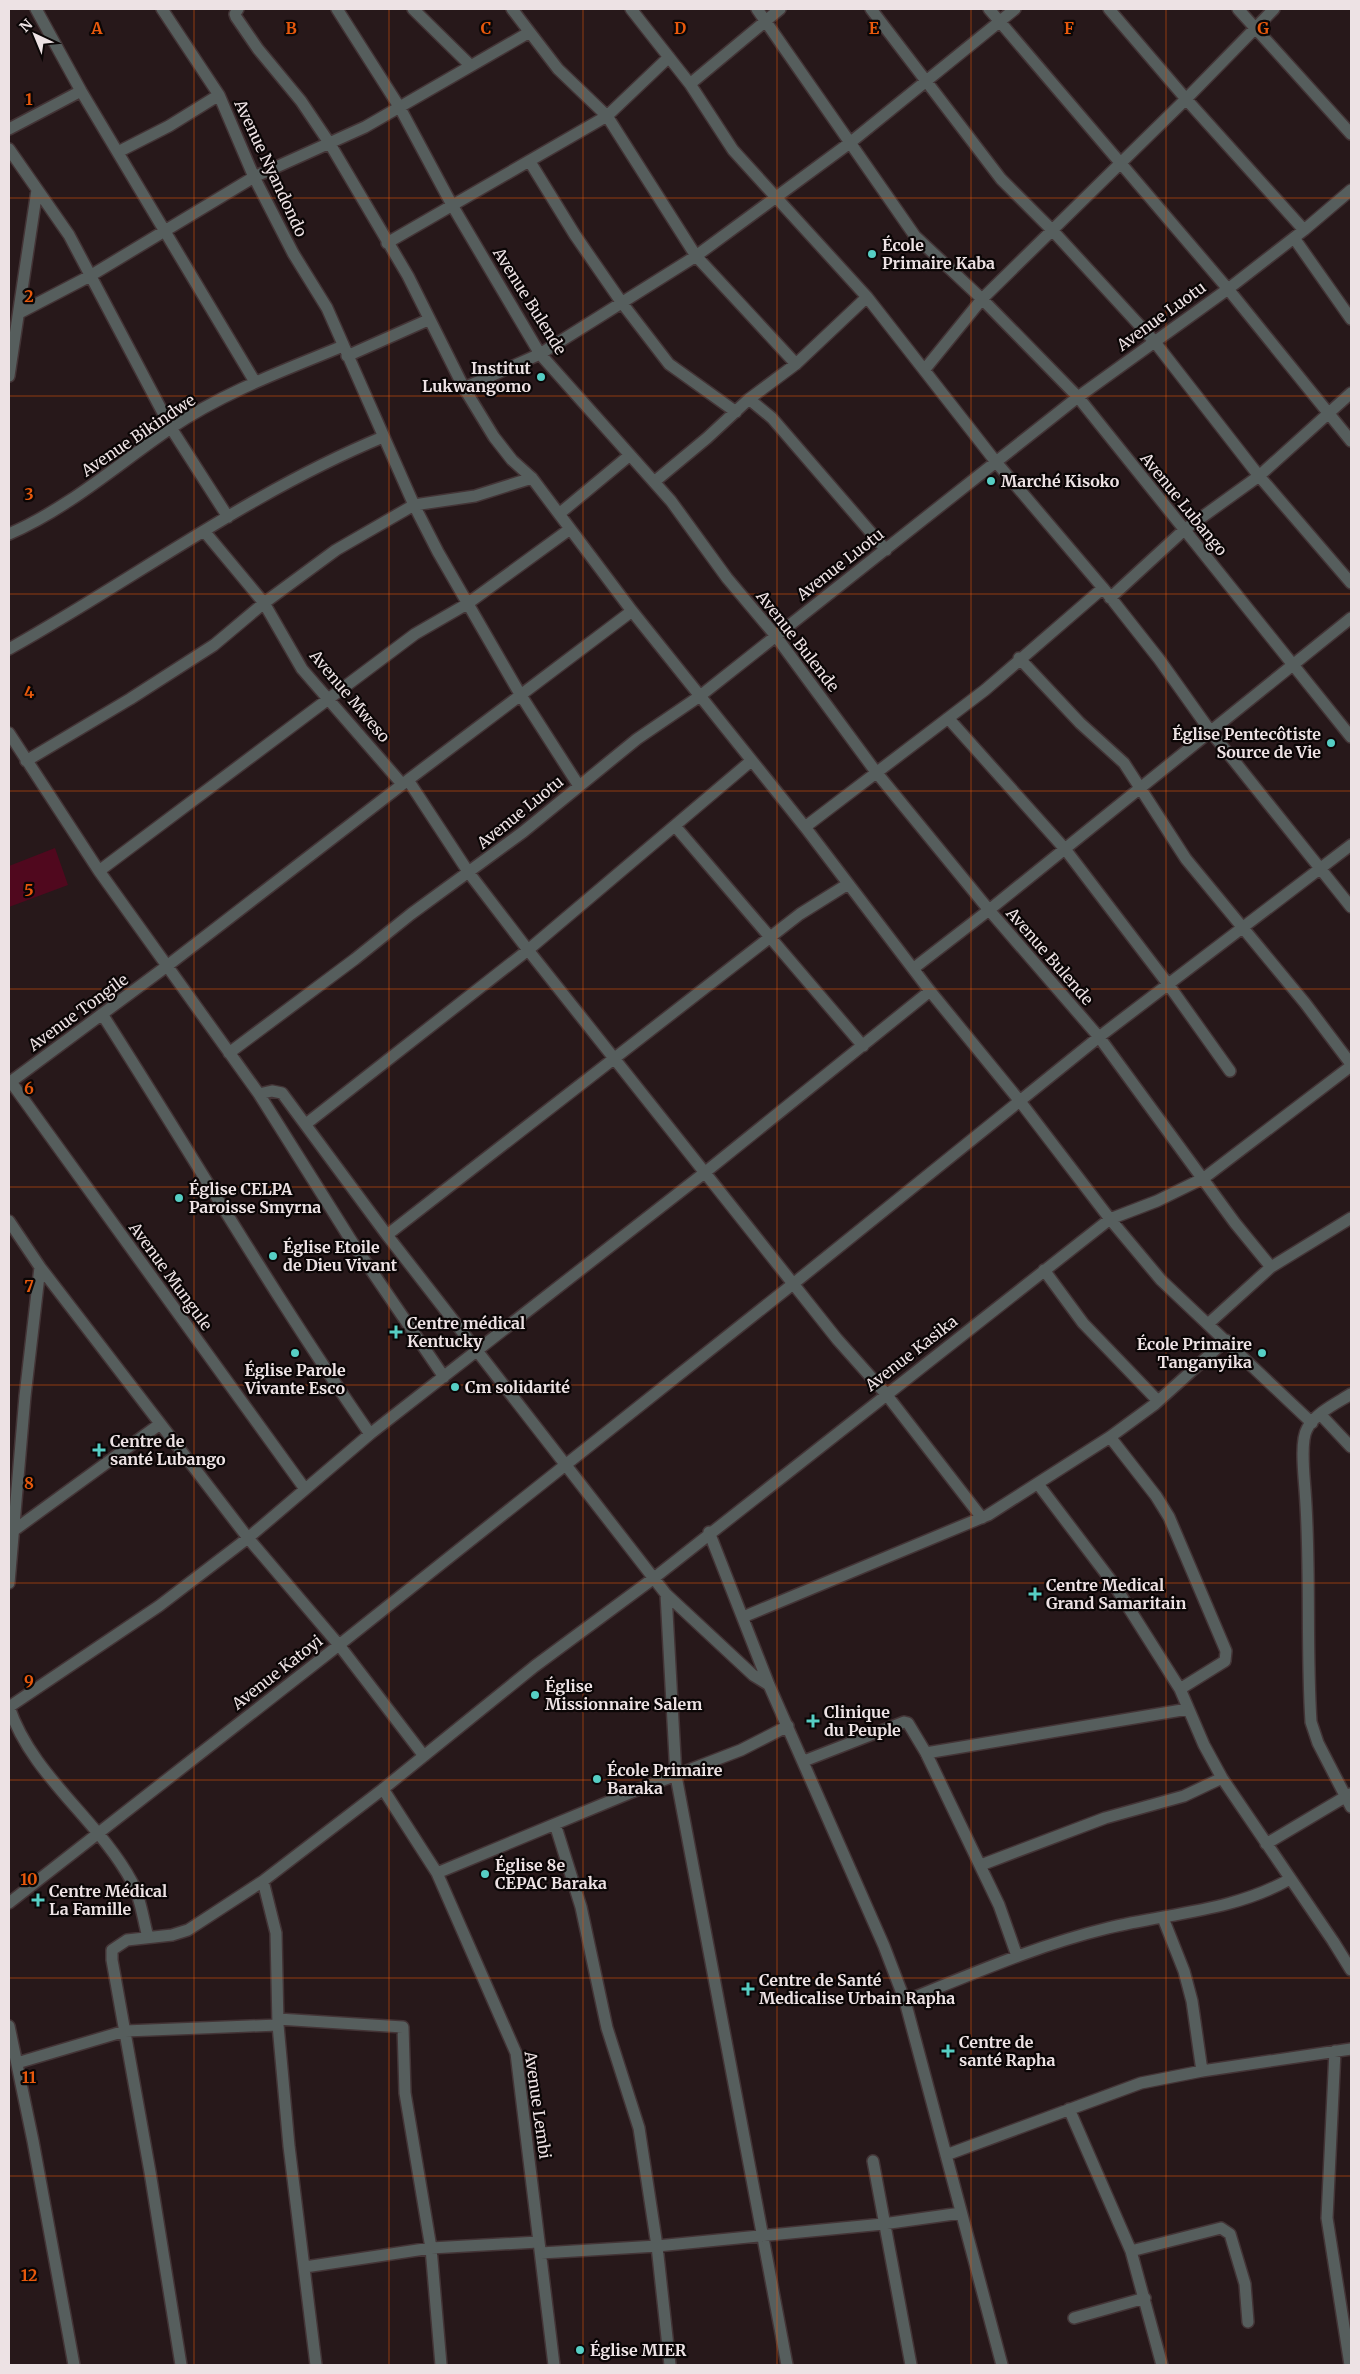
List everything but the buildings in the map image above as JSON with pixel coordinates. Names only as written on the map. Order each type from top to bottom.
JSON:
[{"type":"street","points":[[36,9],[81,91],[255,382]]},
{"type":"street","name":"Avenue Nyandondo","points":[[162,9],[219,95],[254,177],[293,252],[327,308],[414,505],[467,604],[520,694],[579,786]]},
{"type":"street","points":[[238,9],[235,14],[236,16],[301,101],[330,144],[408,276],[428,320],[464,388],[494,437],[512,460],[532,478],[632,611],[805,827],[930,991],[1019,1100],[1110,1219],[1161,1280],[1312,1423]]},
{"type":"street","name":"Avenue Bulende","points":[[337,9],[400,108],[452,205],[540,354],[671,501],[727,578],[775,635],[876,772],[989,910],[1099,1037],[1204,1178],[1235,1223],[1271,1267]]},
{"type":"street","points":[[413,9],[470,65]]},
{"type":"street","points":[[512,9],[528,33],[558,69],[607,116],[696,256],[796,364]]},
{"type":"street","points":[[631,9],[690,84],[733,150],[867,297],[996,462],[1107,593],[1159,658],[1211,732],[1351,907]]},
{"type":"street","name":"Avenue Lubango","points":[[757,9],[915,236],[982,298],[1078,396],[1351,737]]},
{"type":"street","points":[[690,84],[780,9]]},
{"type":"street","points":[[870,9],[1001,179],[1053,231],[1154,341],[1258,476],[1351,583]]},
{"type":"street","points":[[989,9],[1119,164],[1228,289],[1328,415],[1351,441]]},
{"type":"street","points":[[464,388],[540,354],[696,256],[778,198],[851,142],[998,20],[1015,9]]},
{"type":"street","points":[[1109,9],[1186,99],[1304,230]]},
{"type":"street","points":[[1238,9],[1351,134]]},
{"type":"street","points":[[925,369],[982,298],[1053,231],[1274,9]]},
{"type":"street","points":[[19,313],[90,276],[254,177],[330,144],[400,108],[470,65],[528,33]]},
{"type":"street","points":[[387,243],[607,116],[669,57]]},
{"type":"street","points":[[9,129],[81,91]]},
{"type":"street","points":[[118,152],[169,126],[219,95]]},
{"type":"street","points":[[9,149],[68,235],[171,428],[228,516]]},
{"type":"street","points":[[530,162],[575,235],[622,303],[669,364],[736,412]]},
{"type":"street","points":[[9,376],[12,335],[19,313],[37,190]]},
{"type":"street","name":"Avenue Luotu","points":[[229,1053],[411,914],[469,873],[637,738],[700,696],[1078,396],[1228,289],[1304,230],[1351,190]]},
{"type":"street","points":[[1294,238],[1351,319]]},
{"type":"street","points":[[654,482],[749,399],[796,364],[867,297]]},
{"type":"street","name":"Avenue Bikindwe","points":[[9,534],[70,500],[171,428],[255,382],[428,320]]},
{"type":"street","points":[[805,827],[985,690],[1020,658],[1107,593],[1184,530],[1258,476],[1351,393]]},
{"type":"street","points":[[749,399],[772,418],[886,550]]},
{"type":"street","points":[[9,649],[228,516],[335,457],[384,437]]},
{"type":"street","points":[[559,514],[630,455]]},
{"type":"street","points":[[26,761],[130,699],[214,645],[264,603],[336,550],[414,505],[475,496],[532,478]]},
{"type":"street","points":[[99,871],[415,634],[467,604],[570,529]]},
{"type":"street","name":"Avenue Mweso","points":[[204,531],[264,603],[302,669],[405,782],[469,873],[703,1174],[858,1364],[886,1394],[982,1518]]},
{"type":"street","name":"Avenue Tongile","points":[[10,1082],[167,966],[520,694],[632,611]]},
{"type":"street","points":[[914,968],[989,910],[1351,618]]},
{"type":"street","points":[[1020,658],[1080,723],[1124,763],[1176,845],[1351,1065]]},
{"type":"street","points":[[948,718],[1065,849],[1168,984],[1230,1071]]},
{"type":"street","points":[[9,733],[99,871],[259,1094],[354,1245],[444,1377]]},
{"type":"street","points":[[306,1124],[528,950],[751,761]]},
{"type":"street","points":[[675,826],[863,1046]]},
{"type":"street","name":"Avenue Katoyi","points":[[9,1903],[339,1645],[793,1284],[1019,1100],[1351,845]]},
{"type":"street","points":[[387,1235],[800,914],[848,884]]},
{"type":"street","points":[[148,1938],[134,1884],[22,1738],[9,1707],[159,1606],[248,1538],[370,1434],[703,1174],[930,991]]},
{"type":"street","points":[[102,1014],[175,1126],[301,1334],[370,1434]]},
{"type":"street","name":"Avenue Kasika","points":[[126,2031],[112,1960],[112,1950],[127,1940],[172,1935],[188,1930],[263,1881],[383,1789],[535,1666],[654,1578],[709,1532],[1110,1219],[1157,1201],[1204,1178],[1351,1065]]},
{"type":"street","name":"Avenue Mungule","points":[[10,1082],[305,1489]]},
{"type":"street","points":[[259,1094],[272,1091],[282,1093],[387,1235],[666,1594],[753,1675],[769,1685]]},
{"type":"street","points":[[1208,1324],[1271,1267],[1351,1218]]},
{"type":"street","points":[[9,1221],[40,1267],[248,1538],[339,1645],[424,1756]]},
{"type":"street","points":[[9,1583],[40,1267]]},
{"type":"street","points":[[1044,1270],[1083,1322],[1158,1401]]},
{"type":"street","points":[[743,1617],[982,1518],[1110,1437],[1158,1401],[1226,1340]]},
{"type":"street","points":[[1266,1844],[1349,1799],[1318,1743],[1310,1722],[1309,1576],[1304,1437],[1307,1428],[1320,1414],[1351,1394]]},
{"type":"street","points":[[1320,1414],[1351,1447]]},
{"type":"street","points":[[13,1531],[160,1424]]},
{"type":"street","points":[[1110,1437],[1156,1496],[1169,1517],[1226,1651],[1225,1661],[1180,1689]]},
{"type":"street","points":[[1038,1484],[1113,1584],[1180,1689],[1204,1745],[1222,1778],[1351,1970]]},
{"type":"street","points":[[709,1532],[769,1685],[884,1946],[905,2001],[1002,2365]]},
{"type":"street","points":[[666,1594],[676,1776],[764,2234],[787,2365]]},
{"type":"street","points":[[926,1753],[1188,1709]]},
{"type":"street","points":[[804,1761],[904,1722],[911,1726],[1000,1905],[1017,1956]]},
{"type":"street","points":[[437,1872],[687,1770],[741,1750],[788,1726]]},
{"type":"street","points":[[981,1866],[1105,1818],[1184,1796],[1222,1778]]},
{"type":"street","name":"Avenue Lembi","points":[[383,1789],[437,1872],[516,2053],[554,2365]]},
{"type":"street","points":[[555,1824],[581,1907],[605,2020],[639,2128],[657,2246],[670,2365]]},
{"type":"street","points":[[905,2001],[1017,1956],[1108,1928],[1237,1902],[1268,1891],[1290,1879]]},
{"type":"street","points":[[263,1881],[276,1933],[278,2022],[289,2146],[316,2365]]},
{"type":"street","points":[[1163,1918],[1184,1971],[1192,2001],[1202,2071]]},
{"type":"street","points":[[17,2063],[126,2031],[278,2022],[403,2027],[405,2093],[431,2248],[441,2365]]},
{"type":"street","points":[[9,2026],[74,2365]]},
{"type":"street","points":[[126,2031],[181,2365]]},
{"type":"street","points":[[946,2155],[1141,2083],[1202,2071],[1351,2049]]},
{"type":"street","points":[[1335,2052],[1327,2218],[1350,2365]]},
{"type":"street","points":[[1069,2110],[1131,2251],[1162,2365]]},
{"type":"street","points":[[872,2161],[911,2365]]},
{"type":"street","points":[[305,2267],[431,2248],[657,2246],[764,2234],[883,2224],[961,2213]]},
{"type":"street","points":[[1131,2251],[1221,2228],[1226,2229],[1230,2234],[1245,2284],[1248,2322]]},
{"type":"street","points":[[1074,2318],[1145,2298]]},
{"type":"shaded area","points":[[55,848],[68,885],[9,907],[9,866]]},
{"type":"place","name":"École Primaire Kaba","points":[[872,254]]},
{"type":"place","name":"Institut Lukwangomo","points":[[541,377]]},
{"type":"place","name":"Marché Kisoko","points":[[991,481]]},
{"type":"place","name":"Église Pentecôtiste Source de Vie","points":[[1331,743]]},
{"type":"place","name":"Église CELPA Paroisse Smyrna","points":[[179,1198]]},
{"type":"place","name":"Église Etoile de Dieu Vivant","points":[[273,1256]]},
{"type":"place","name":"Centre médical Kentucky","points":[[396,1332]]},
{"type":"place","name":"Église Parole Vivante Esco","points":[[295,1353]]},
{"type":"place","name":"École Primaire Tanganyika","points":[[1262,1353]]},
{"type":"place","name":"Cm solidarité","points":[[455,1387]]},
{"type":"place","name":"Centre de santé Lubango","points":[[99,1450]]},
{"type":"place","name":"Centre Medical Grand Samaritain","points":[[1035,1594]]},
{"type":"place","name":"Église Missionnaire Salem","points":[[535,1695]]},
{"type":"place","name":"Clinique du Peuple","points":[[813,1721]]},
{"type":"place","name":"École Primaire Baraka","points":[[597,1779]]},
{"type":"place","name":"Église 8e CEPAC Baraka","points":[[485,1874]]},
{"type":"place","name":"Centre Médical La Famille","points":[[38,1900]]},
{"type":"place","name":"Centre de Santé Medicalise Urbain Rapha","points":[[748,1989]]},
{"type":"place","name":"Centre de santé Rapha","points":[[948,2051]]},
{"type":"place","name":"Église MIER","points":[[580,2350]]}]
